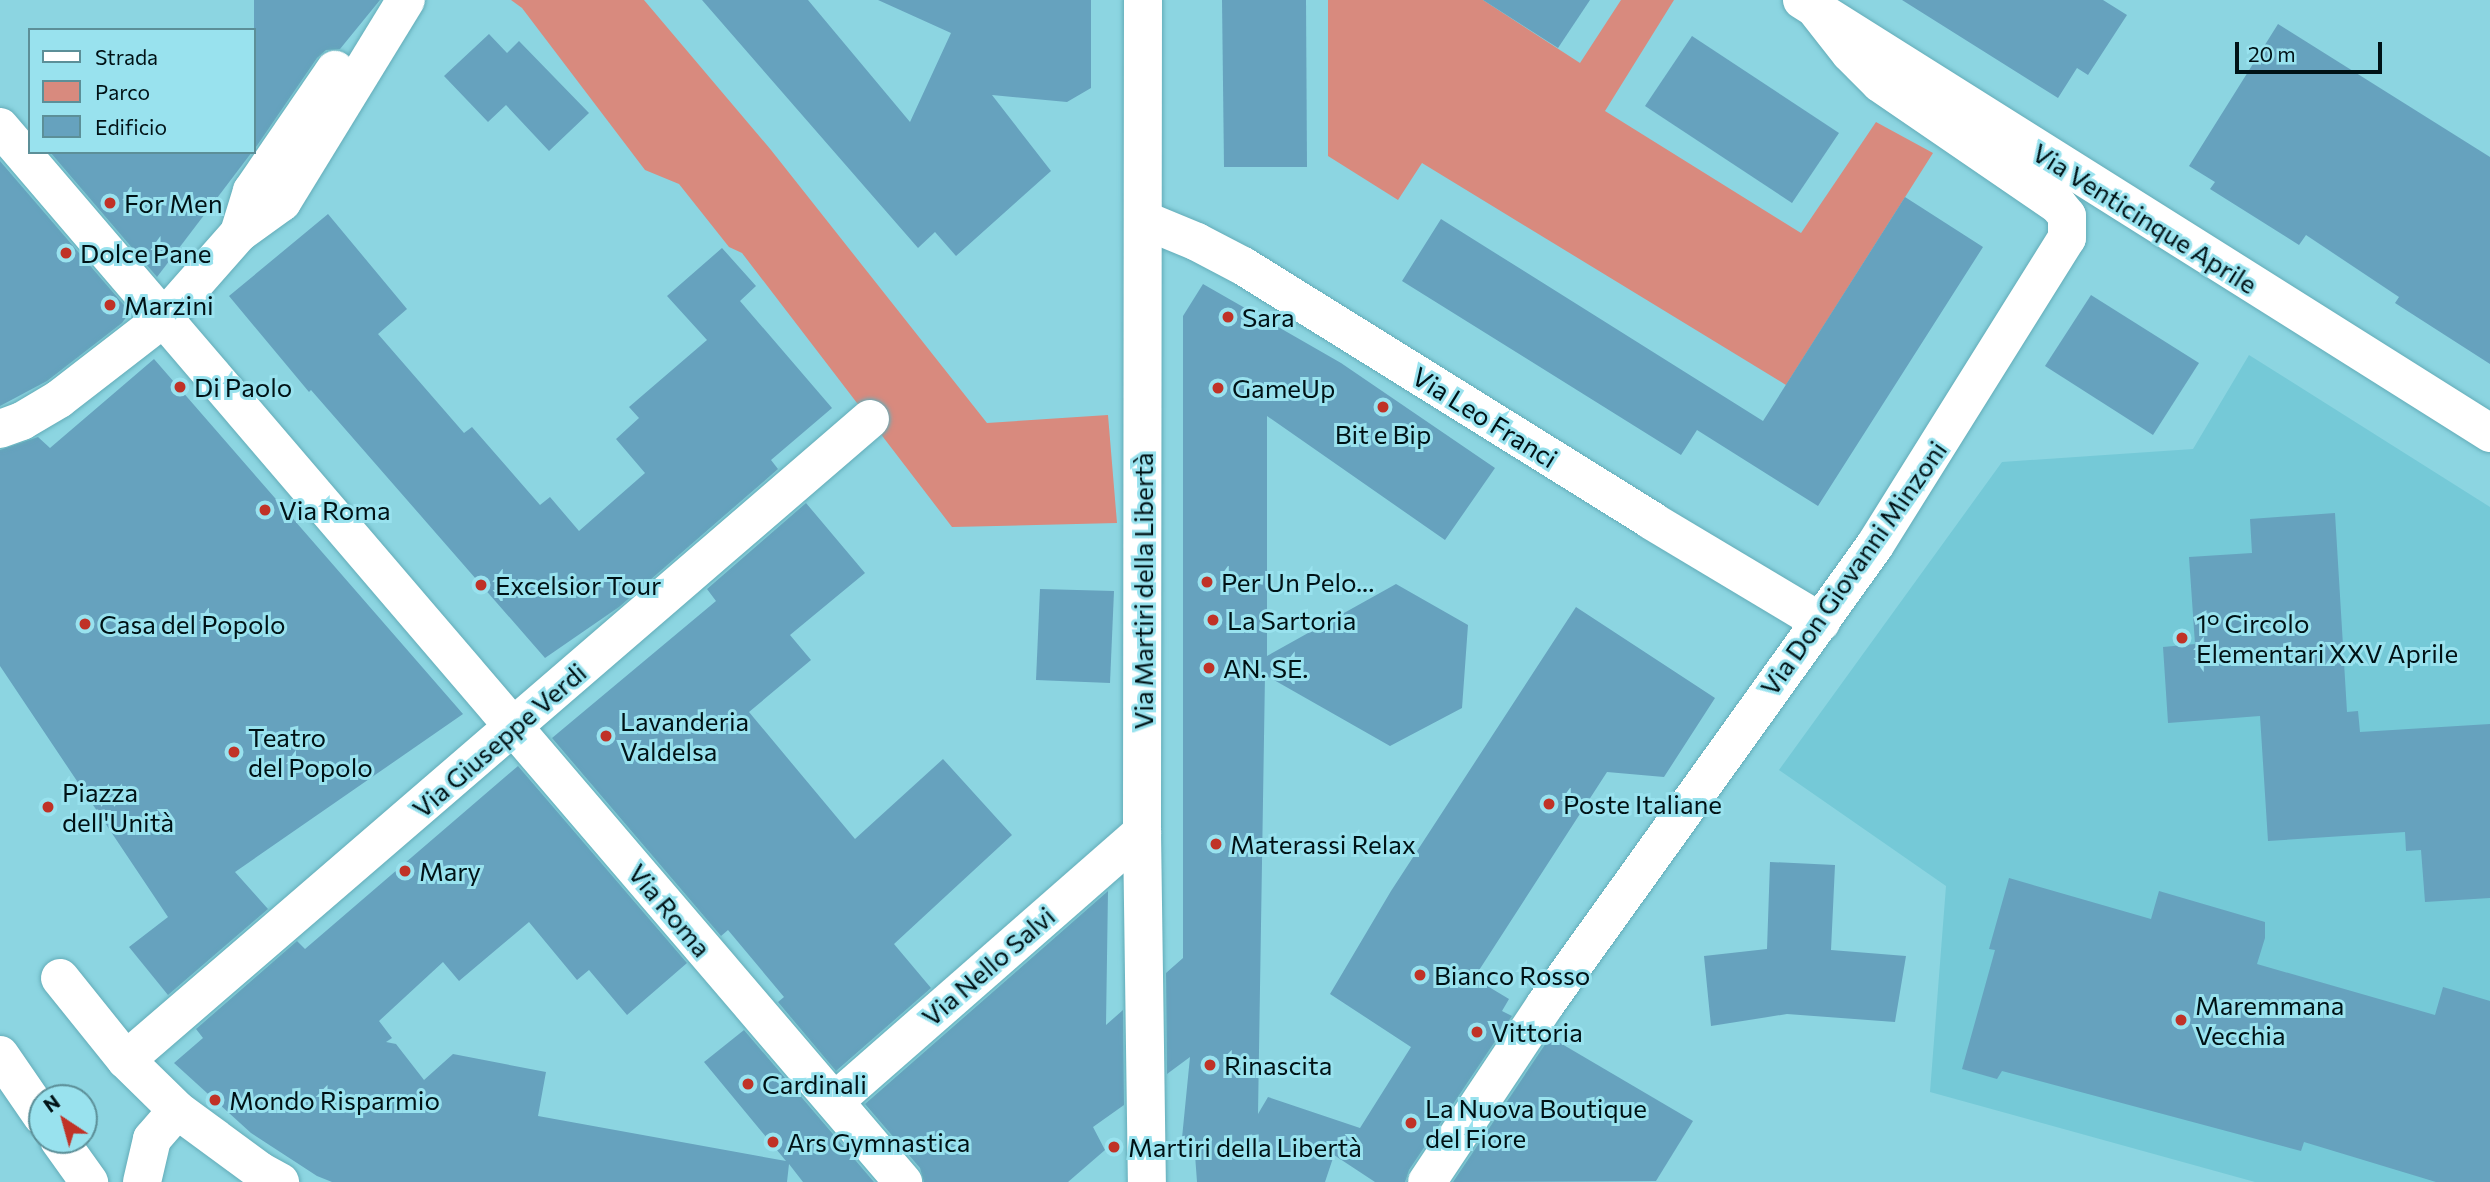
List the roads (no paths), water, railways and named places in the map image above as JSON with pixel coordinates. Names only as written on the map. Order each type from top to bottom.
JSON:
[{"type":"street","points":[[0,429],[22,421],[60,399],[165,317],[239,233],[282,202],[406,0]]},
{"type":"street","name":"Via Martiri della Libertà","points":[[1143,0],[1142,832],[1147,1182]]},
{"type":"street","name":"Via Venticinque Aprile","points":[[1808,4],[2490,433]]},
{"type":"street","name":"Via Don Giovanni Minzoni","points":[[1427,1182],[1545,1005],[1756,707],[1875,545],[2056,256],[2069,229],[2067,216],[2052,200],[1880,83],[1808,4]]},
{"type":"street","points":[[239,233],[252,191],[362,32]]},
{"type":"street","name":"Via Roma","points":[[0,127],[903,1182]]},
{"type":"street","name":"Via Leo Franci","points":[[1144,220],[1197,242],[1243,266],[1641,514],[1821,622]]},
{"type":"street","name":"Via Giuseppe Verdi","points":[[126,1060],[870,419]]},
{"type":"street","name":"Via Nello Salvi","points":[[835,1101],[1142,832]]},
{"type":"street","points":[[61,978],[126,1060],[177,1110],[260,1171],[280,1182]]},
{"type":"street","points":[[0,1055],[28,1096]]},
{"type":"street","points":[[142,1182],[152,1139],[177,1110]]},
{"type":"street","points":[[69,1154],[89,1182]]},
{"type":"place","name":"For Men","points":[[110,203]]},
{"type":"place","name":"Dolce Pane","points":[[66,253]]},
{"type":"place","name":"Marzini","points":[[110,305]]},
{"type":"place","name":"Sara","points":[[1228,317]]},
{"type":"place","name":"Di Paolo","points":[[180,387]]},
{"type":"place","name":"GameUp","points":[[1218,388]]},
{"type":"place","name":"Bit e Bip","points":[[1383,407]]},
{"type":"place","name":"Via Roma","points":[[265,510]]},
{"type":"place","name":"Per Un Pelo...","points":[[1207,582]]},
{"type":"place","name":"Excelsior Tour","points":[[481,585]]},
{"type":"place","name":"La Sartoria","points":[[1213,620]]},
{"type":"place","name":"Casa del Popolo","points":[[85,624]]},
{"type":"place","name":"1° Circolo Elementari XXV Aprile","points":[[2182,638]]},
{"type":"place","name":"AN. SE.","points":[[1209,668]]},
{"type":"place","name":"Lavanderia Valdelsa","points":[[606,736]]},
{"type":"place","name":"Teatro del Popolo","points":[[234,752]]},
{"type":"place","name":"Poste Italiane","points":[[1549,804]]},
{"type":"place","name":"Piazza dell'Unità","points":[[48,807]]},
{"type":"place","name":"Materassi Relax","points":[[1216,844]]},
{"type":"place","name":"Mary","points":[[405,871]]},
{"type":"place","name":"Bianco Rosso","points":[[1420,975]]},
{"type":"place","name":"Maremmana Vecchia","points":[[2181,1020]]},
{"type":"place","name":"Vittoria","points":[[1477,1032]]},
{"type":"place","name":"Rinascita","points":[[1210,1065]]},
{"type":"place","name":"Cardinali","points":[[748,1084]]},
{"type":"place","name":"Mondo Risparmio","points":[[215,1100]]},
{"type":"place","name":"La Nuova Boutique del Fiore","points":[[1411,1123]]},
{"type":"place","name":"Ars Gymnastica","points":[[773,1142]]},
{"type":"place","name":"Martiri della Libertà","points":[[1114,1147]]}]
